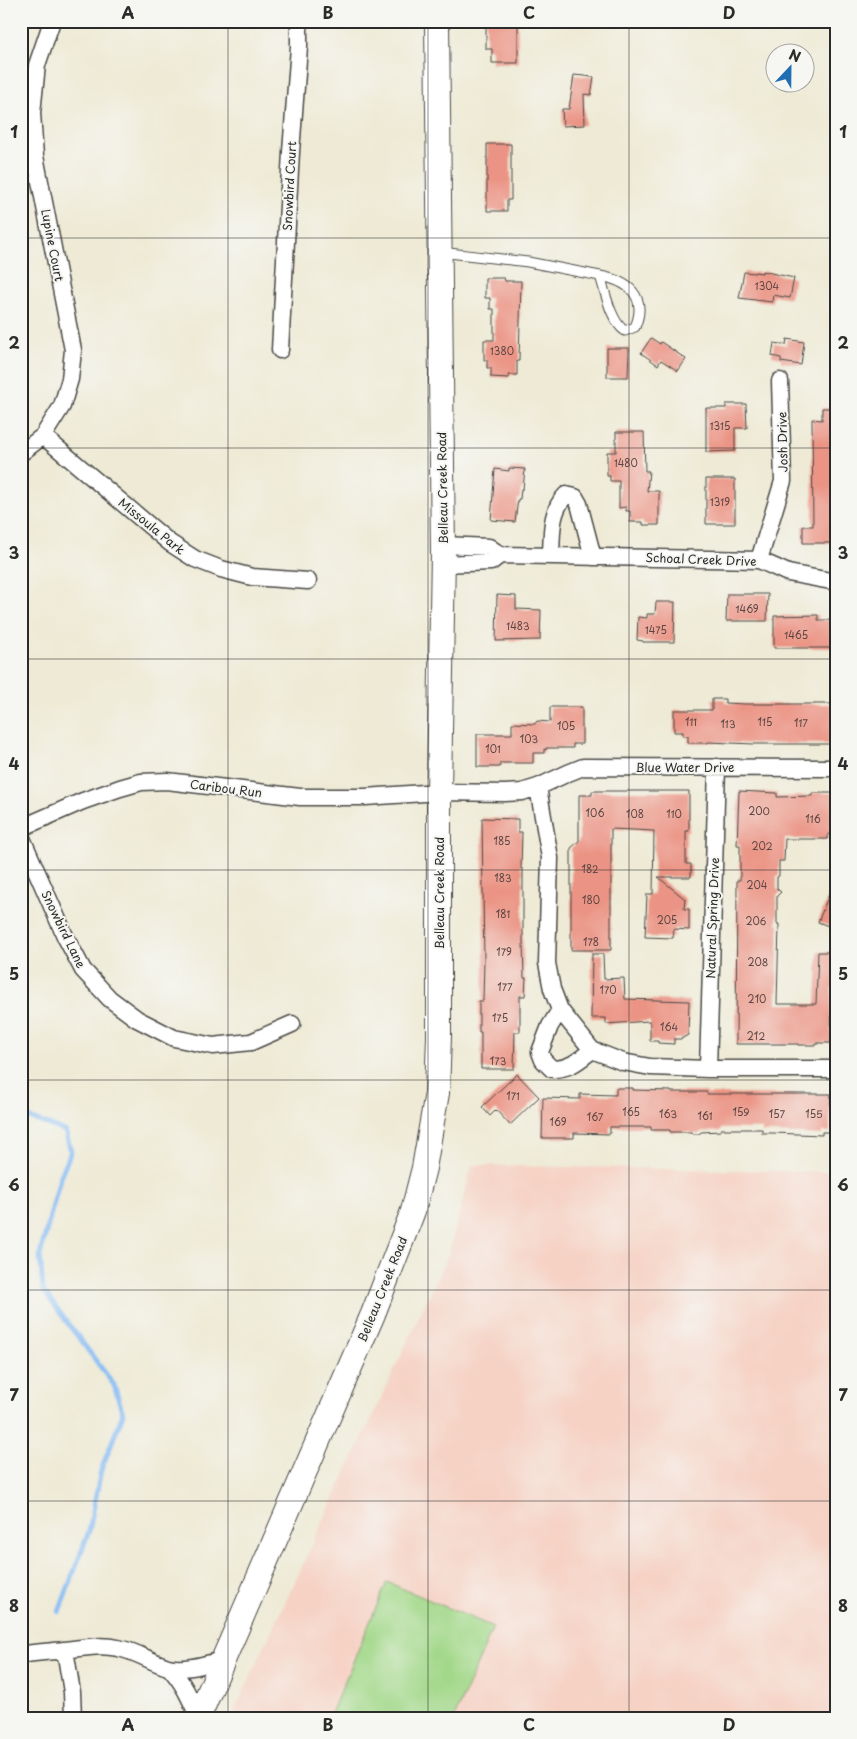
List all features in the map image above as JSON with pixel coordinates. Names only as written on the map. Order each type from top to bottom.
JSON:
[{"type":"main road","name":"Belleau Creek Road","points":[[198,1717],[373,1314],[412,1211],[424,1168],[437,1093],[442,554],[437,21]]},
{"type":"street","name":"Lupine Court","points":[[21,453],[44,436],[62,406],[70,379],[74,350],[35,156],[32,113],[37,65],[52,21]]},
{"type":"street","name":"Snowbird Court","points":[[280,350],[299,21]]},
{"type":"street","name":"Josh Drive","points":[[759,560],[783,481],[780,381]]},
{"type":"street","name":"Missoula Park","points":[[44,436],[170,543],[195,559],[221,569],[252,577],[308,581]]},
{"type":"street","points":[[551,556],[553,521],[556,509],[566,495],[575,497],[579,504],[593,557]]},
{"type":"street","name":"Schoal Creek Drive","points":[[442,554],[490,546],[500,555],[759,560],[788,573],[836,582]]},
{"type":"street","name":"Blue Water Drive","points":[[439,792],[522,792],[583,767],[836,768]]},
{"type":"street","name":"Natural Spring Drive","points":[[708,1069],[717,767]]},
{"type":"street","name":"Caribou Run","points":[[21,828],[83,801],[141,782],[166,781],[300,798],[366,797],[439,792]]},
{"type":"street","points":[[538,787],[550,858],[547,963],[552,988],[560,1010],[592,1050],[623,1062],[650,1067],[836,1069]]},
{"type":"street","name":"Snowbird Lane","points":[[21,836],[65,936],[83,970],[110,999],[137,1020],[174,1038],[213,1046],[251,1042],[292,1024]]},
{"type":"street","points":[[560,1010],[550,1026],[540,1052],[543,1060],[552,1069],[564,1069],[592,1050]]},
{"type":"street","points":[[21,1654],[65,1650],[84,1646],[117,1648],[132,1652],[169,1667],[178,1676],[187,1690],[198,1717]]},
{"type":"street","points":[[65,1650],[72,1692],[73,1718]]},
{"type":"street","points":[[169,1667],[199,1665],[222,1660]]},
{"type":"lane","points":[[440,252],[528,262],[600,276],[620,281],[630,288],[638,299],[638,320],[635,327],[625,331],[619,327],[610,308],[600,276]]},
{"type":"shaded area","points":[[472,1165],[836,1172],[836,1718],[231,1718],[449,1253]]},
{"type":"green space","points":[[387,1582],[493,1627],[454,1718],[329,1718]]},
{"type":"building","points":[[486,21],[518,21],[518,63],[492,63],[492,49],[486,49]]},
{"type":"building","points":[[574,75],[594,77],[591,95],[584,94],[585,125],[563,126],[562,109],[569,109]]},
{"type":"building","points":[[487,144],[511,144],[511,200],[507,200],[507,211],[487,211]]},
{"type":"building","points":[[762,271],[794,278],[790,298],[773,295],[772,302],[739,298],[744,272],[762,273]]},
{"type":"building","points":[[485,278],[504,278],[505,281],[521,281],[519,361],[517,361],[517,375],[509,375],[509,378],[491,377],[491,368],[487,368],[487,360],[484,360],[484,340],[494,340],[494,309],[490,309],[490,298],[485,298]]},
{"type":"building","points":[[651,338],[660,344],[661,342],[686,359],[678,371],[661,360],[658,365],[641,353]]},
{"type":"building","points":[[787,339],[804,342],[801,365],[781,362],[781,358],[772,356],[774,343],[786,345]]},
{"type":"building","points":[[607,348],[629,348],[628,377],[607,377]]},
{"type":"building","points":[[726,404],[746,404],[747,428],[735,428],[735,451],[706,452],[706,408],[726,408]]},
{"type":"building","points":[[822,408],[836,408],[836,543],[803,543],[803,526],[813,526],[812,419],[822,420]]},
{"type":"building","points":[[616,432],[644,432],[645,471],[649,471],[647,491],[659,491],[659,525],[643,525],[643,522],[630,522],[630,511],[626,511],[626,507],[619,508],[619,481],[610,481],[610,476],[607,476],[607,452],[616,452]]},
{"type":"building","points":[[509,468],[525,469],[523,489],[521,489],[520,499],[518,499],[515,522],[491,520],[495,469],[509,471]]},
{"type":"building","points":[[706,479],[735,479],[735,524],[706,524]]},
{"type":"building","points":[[727,594],[768,594],[767,621],[726,621]]},
{"type":"building","points":[[497,595],[516,596],[516,609],[541,610],[540,640],[496,641]]},
{"type":"building","points":[[656,602],[675,602],[674,642],[643,642],[637,640],[638,617],[647,618],[647,614],[655,614]]},
{"type":"building","points":[[818,615],[818,620],[836,620],[836,648],[774,648],[774,616]]},
{"type":"building","points":[[712,699],[725,699],[725,703],[745,704],[836,704],[836,744],[688,743],[688,736],[683,736],[683,732],[674,732],[674,710],[712,710]]},
{"type":"building","points":[[550,707],[582,707],[582,744],[573,744],[573,748],[546,748],[544,753],[533,753],[533,763],[500,763],[500,767],[477,767],[477,734],[512,734],[512,723],[535,724],[537,721],[550,722]]},
{"type":"building","points":[[592,791],[689,791],[689,831],[686,831],[686,864],[691,864],[691,877],[658,877],[685,899],[684,909],[689,909],[689,930],[674,929],[673,938],[645,937],[647,894],[653,894],[654,831],[611,829],[611,950],[571,950],[571,848],[579,841],[579,795],[592,795]]},
{"type":"building","points":[[739,791],[777,793],[777,797],[812,796],[812,793],[836,793],[836,834],[828,834],[828,839],[785,839],[784,861],[779,861],[779,876],[777,877],[777,889],[781,892],[777,896],[777,924],[779,924],[777,1004],[816,1004],[818,952],[836,952],[836,987],[832,987],[831,1043],[817,1043],[817,1045],[736,1044],[737,880],[740,880],[740,845],[737,845]]},
{"type":"building","points":[[482,818],[518,819],[518,832],[522,832],[523,942],[524,978],[526,978],[525,996],[520,996],[520,1032],[515,1032],[514,1069],[481,1069],[479,1001],[483,1001],[484,960]]},
{"type":"building","points":[[836,880],[836,929],[818,922]]},
{"type":"building","points":[[592,954],[603,954],[604,979],[624,978],[625,999],[689,1001],[688,1035],[681,1039],[674,1039],[674,1044],[658,1043],[658,1041],[650,1041],[650,1021],[606,1024],[606,1018],[591,1018]]},
{"type":"building","points":[[517,1074],[539,1097],[510,1125],[496,1110],[490,1116],[482,1107]]},
{"type":"building","points":[[616,1088],[671,1092],[707,1092],[707,1094],[831,1094],[830,1132],[822,1132],[822,1135],[762,1133],[762,1129],[721,1129],[721,1131],[692,1134],[691,1132],[651,1130],[651,1127],[610,1127],[610,1134],[574,1133],[574,1138],[542,1138],[543,1098],[580,1099],[580,1094],[616,1095]]},
{"type":"waterway","points":[[21,1115],[65,1131],[71,1151],[60,1178],[40,1255],[43,1290],[114,1385],[123,1414],[101,1470],[89,1531],[59,1612]]}]
